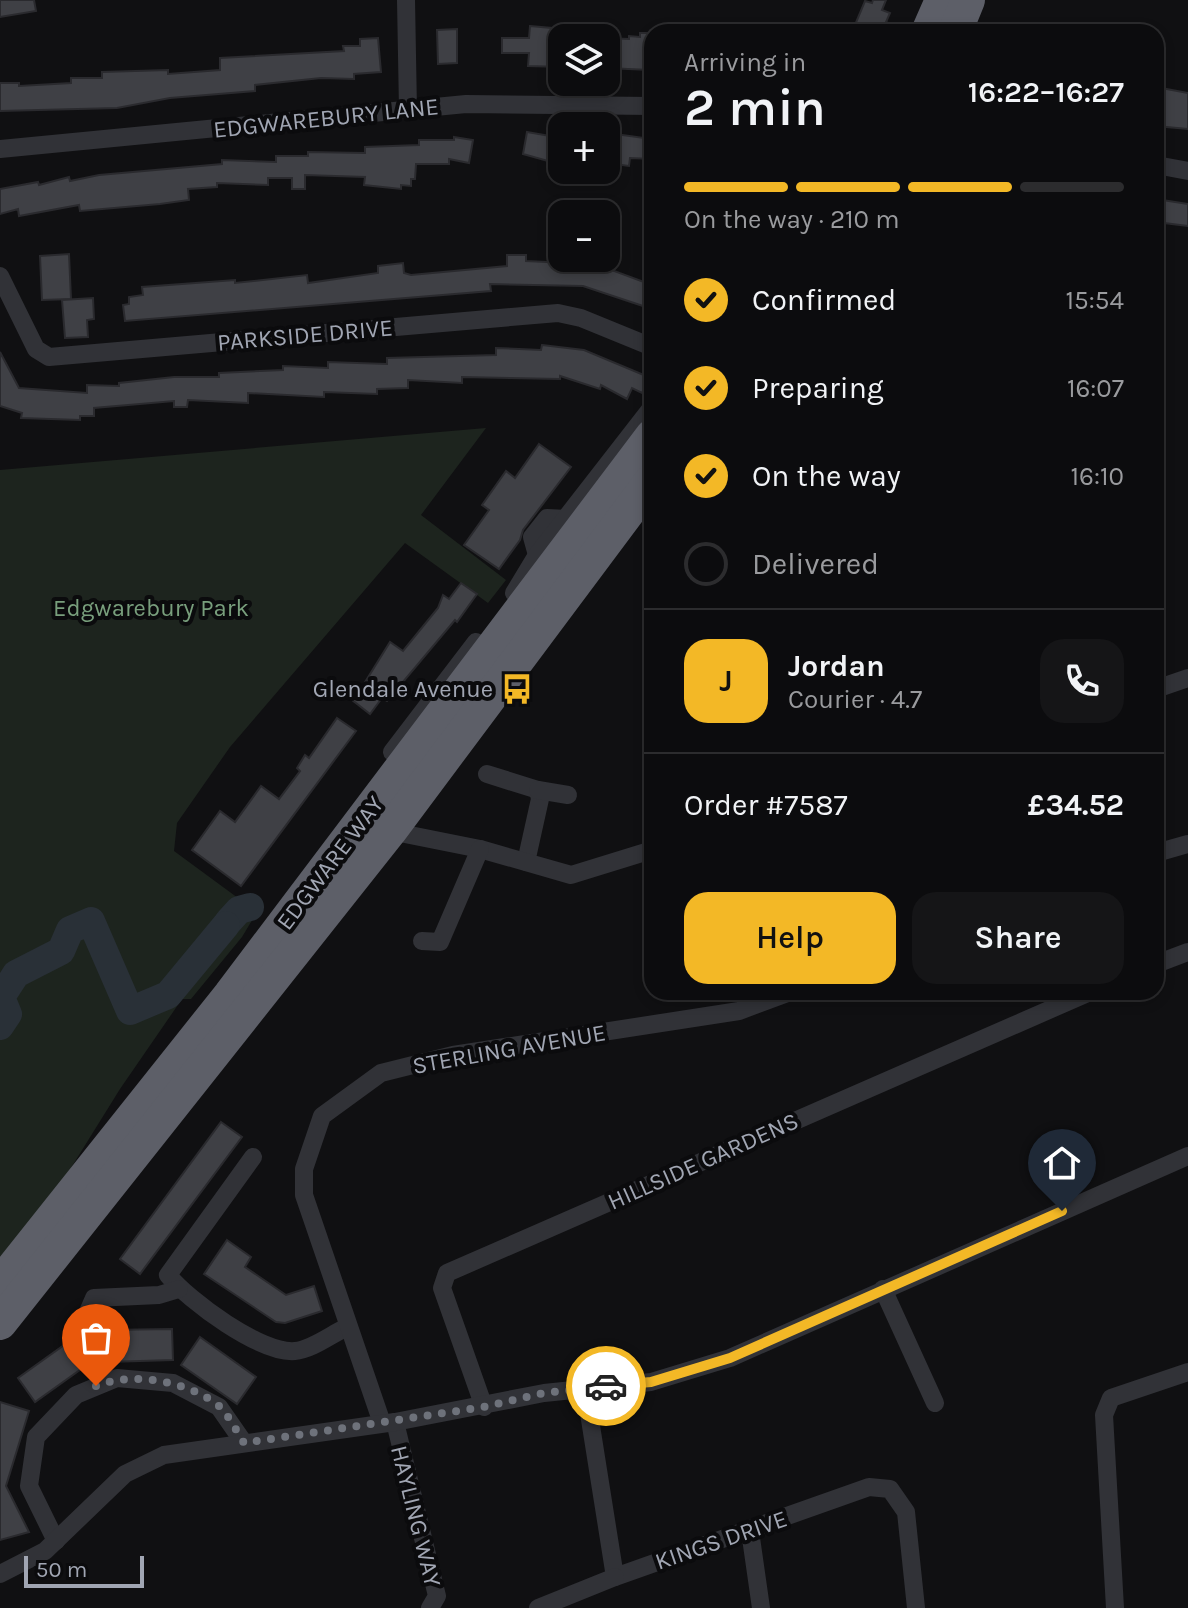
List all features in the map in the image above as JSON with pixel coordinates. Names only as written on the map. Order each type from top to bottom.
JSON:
[{"type":"highway","points":[[932,24],[942,0]]},
{"type":"highway","points":[[958,24],[968,0]]},
{"type":"highway","name":"EDGWARE WAY","points":[[0,1284],[644,446]]},
{"type":"highway","name":"EDGWARE WAY","points":[[0,1323],[390,831],[644,491]]},
{"type":"street","points":[[406,0],[408,110]]},
{"type":"street","name":"EDGWAREBURY LANE","points":[[0,149],[466,104],[644,106]]},
{"type":"street","points":[[1164,166],[1188,171]]},
{"type":"street","name":"PARKSIDE DRIVE","points":[[0,276],[36,349],[49,357],[558,313],[581,318],[644,344]]},
{"type":"street","name":"EDGWARE WAY","points":[[288,906],[520,585],[537,555],[532,537],[547,518],[567,519],[644,418]]},
{"type":"street","points":[[1164,686],[1188,678]]},
{"type":"street","points":[[487,774],[538,790],[568,795]]},
{"type":"street","points":[[526,862],[540,799],[538,790]]},
{"type":"street","points":[[390,831],[480,849],[571,875],[644,852]]},
{"type":"street","points":[[1164,851],[1188,844]]},
{"type":"street","points":[[422,941],[440,942],[480,849]]},
{"type":"street","points":[[1164,961],[1188,952]]},
{"type":"street","name":"STERLING AVENUE","points":[[388,1423],[347,1327],[304,1195],[304,1169],[322,1116],[381,1073],[453,1055],[739,1011],[769,1000]]},
{"type":"street","name":"HILLSIDE GARDENS","points":[[484,1407],[442,1288],[447,1273],[1072,1000]]},
{"type":"street","points":[[0,1574],[26,1563],[56,1541],[118,1480],[149,1460],[164,1455],[484,1407],[544,1393],[651,1382],[730,1358],[1188,1156]]},
{"type":"street","points":[[253,1157],[242,1189],[168,1275],[179,1289],[262,1346],[296,1351],[347,1327]]},
{"type":"street","points":[[87,1314],[94,1298],[159,1295],[179,1289]]},
{"type":"street","points":[[883,1289],[935,1403]]},
{"type":"street","points":[[1115,1608],[1104,1415],[1111,1398],[1188,1372]]},
{"type":"street","points":[[56,1541],[29,1486],[36,1437],[76,1395],[117,1378],[173,1383],[219,1407],[244,1443]]},
{"type":"street","points":[[585,1388],[615,1577]]},
{"type":"street","name":"HAYLING WAY","points":[[388,1423],[437,1596],[430,1608]]},
{"type":"street","name":"KINGS DRIVE","points":[[538,1608],[576,1602],[615,1577],[869,1487],[890,1489],[906,1512],[916,1608]]},
{"type":"street","points":[[750,1531],[761,1608]]},
{"type":"green space","name":"Edgwarebury Park","points":[[486,428],[421,515],[506,580],[488,603],[405,543],[230,747],[177,823],[174,851],[257,912],[242,937],[191,999],[182,999],[120,1089],[0,1282],[0,470]]},
{"type":"building","points":[[0,0],[34,0],[36,11],[0,17]]},
{"type":"building","points":[[873,0],[886,0],[882,10],[890,13],[886,22],[890,24],[855,24],[865,1],[872,3]]},
{"type":"building","points":[[530,26],[548,28],[548,67],[528,66],[529,53],[502,53],[502,38],[529,38]]},
{"type":"building","points":[[457,29],[457,63],[438,64],[437,30]]},
{"type":"building","points":[[640,33],[644,33],[644,70],[620,69],[620,39],[629,39],[629,36],[640,37]]},
{"type":"building","points":[[378,38],[381,72],[354,74],[354,79],[321,78],[255,85],[255,91],[170,98],[117,108],[0,111],[0,83],[19,83],[19,86],[71,83],[71,78],[102,78],[102,72],[168,70],[168,74],[220,70],[220,58],[344,51],[343,46],[360,46],[360,39]]},
{"type":"building","points":[[1164,88],[1188,93],[1188,129],[1164,127]]},
{"type":"building","points":[[527,132],[548,136],[548,161],[523,154]]},
{"type":"building","points":[[620,135],[644,138],[644,159],[630,158],[629,166],[620,165]]},
{"type":"building","points":[[454,137],[473,140],[469,163],[449,159],[449,164],[416,164],[411,186],[401,185],[401,189],[364,185],[365,177],[305,175],[305,189],[292,189],[292,178],[268,178],[268,185],[217,183],[217,187],[188,189],[189,200],[160,204],[80,211],[79,205],[19,216],[18,209],[0,214],[0,189],[38,182],[39,185],[69,177],[70,181],[99,175],[222,164],[222,160],[276,162],[276,156],[308,156],[308,152],[365,153],[365,147],[419,145],[419,140],[454,140]]},
{"type":"building","points":[[1164,200],[1188,204],[1188,226],[1164,223]]},
{"type":"building","points":[[69,254],[71,299],[42,300],[40,256]]},
{"type":"building","points":[[507,255],[526,255],[526,261],[548,262],[548,272],[617,272],[644,282],[644,306],[583,286],[490,284],[491,291],[125,321],[123,305],[129,304],[129,297],[143,295],[142,287],[235,280],[235,283],[307,275],[308,283],[378,273],[378,266],[403,263],[404,273],[411,275],[507,266]]},
{"type":"building","points":[[93,298],[94,319],[87,320],[88,337],[65,338],[62,300]]},
{"type":"building","points":[[542,345],[584,350],[644,375],[644,390],[642,393],[632,388],[627,399],[601,385],[600,389],[560,376],[560,379],[462,377],[462,383],[408,380],[408,388],[377,389],[377,394],[324,392],[324,397],[248,393],[248,403],[188,400],[187,407],[174,407],[174,401],[94,408],[94,416],[80,416],[80,420],[21,418],[22,413],[0,406],[0,352],[19,388],[87,393],[87,385],[119,386],[119,383],[174,377],[219,377],[219,373],[283,370],[283,366],[328,368],[328,362],[387,364],[387,358],[496,355],[496,348],[541,350]]},
{"type":"building","points":[[539,444],[571,467],[523,530],[520,540],[499,569],[464,545],[489,510],[482,505],[506,471],[515,478]]},
{"type":"building","points":[[461,583],[477,594],[457,622],[455,620],[387,701],[382,698],[370,714],[347,696],[357,683],[362,687],[390,642],[403,651],[438,608],[443,595],[449,599]]},
{"type":"building","points":[[337,718],[356,731],[241,886],[192,850],[220,811],[235,822],[261,786],[279,799],[300,771],[297,768],[305,755],[309,758]]},
{"type":"building","points":[[221,1122],[242,1137],[140,1274],[120,1259]]},
{"type":"building","points":[[227,1240],[251,1257],[245,1267],[286,1295],[314,1286],[322,1311],[285,1323],[276,1322],[204,1274]]},
{"type":"building","points":[[172,1329],[173,1360],[108,1362],[107,1330]]},
{"type":"building","points":[[200,1337],[256,1377],[237,1404],[181,1365]]},
{"type":"building","points":[[74,1338],[91,1362],[35,1402],[18,1378]]},
{"type":"building","points":[[0,1402],[29,1411],[6,1486],[29,1532],[0,1540]]},
{"type":"waterway","points":[[229,921],[239,910],[250,907]]},
{"type":"waterway","points":[[0,1026],[8,1014],[1,997],[16,974],[61,951],[70,930],[91,921],[130,1011],[168,995],[226,925]]},
{"type":"way so far","points":[[96,1386],[117,1378],[173,1383],[219,1407],[244,1443],[277,1441],[484,1407],[544,1393],[606,1386]]},
{"type":"place","name":"Glendale Avenue","points":[[517,689]]},
{"type":"route","points":[[606,1386],[651,1382],[730,1358],[1062,1211]]}]
